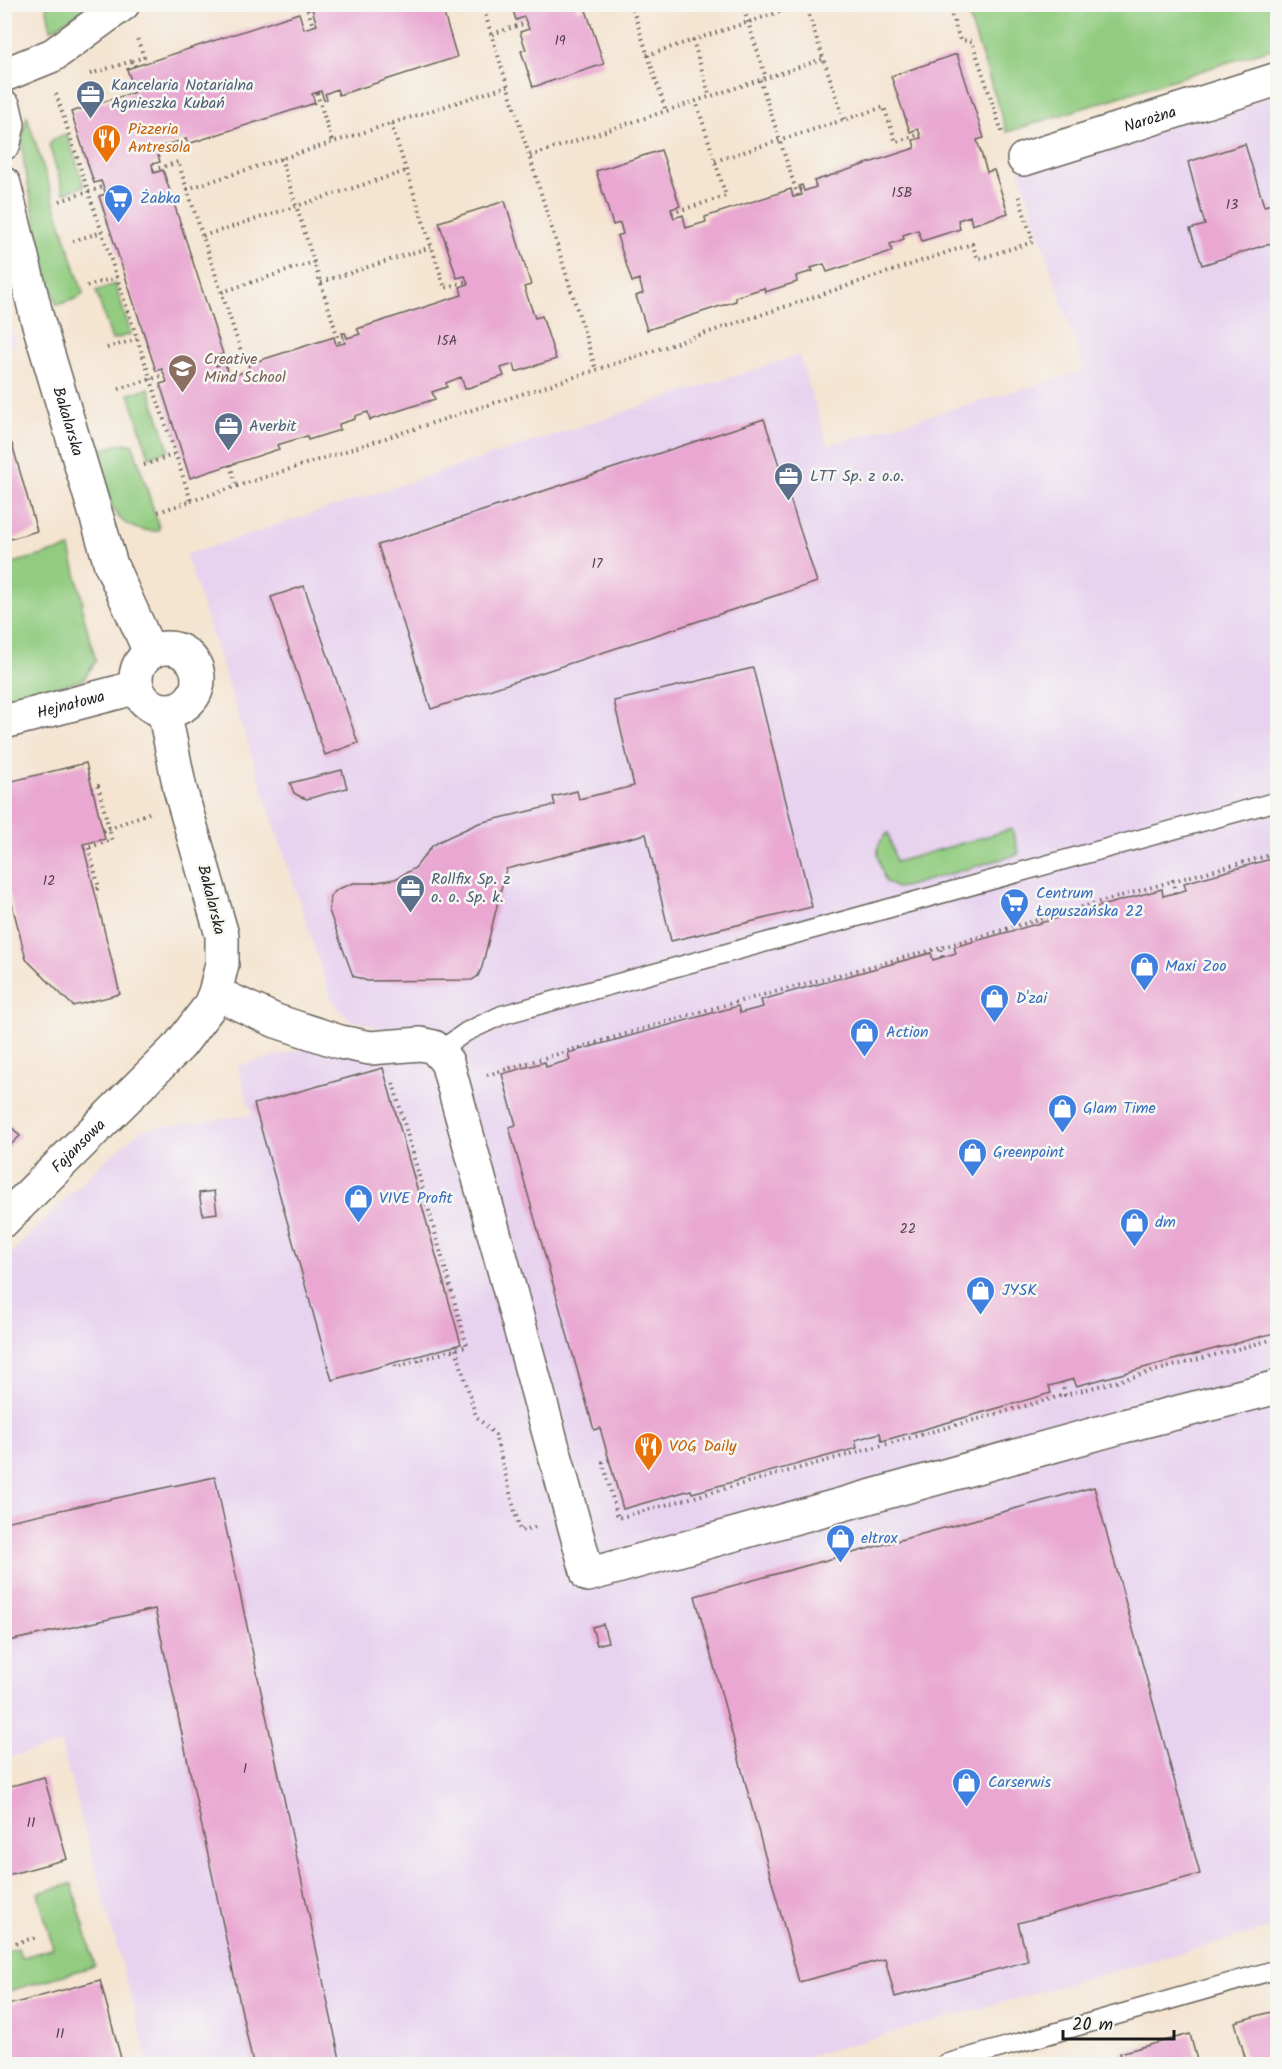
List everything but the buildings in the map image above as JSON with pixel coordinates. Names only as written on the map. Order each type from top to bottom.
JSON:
[{"type":"street","points":[[4,75],[53,55],[129,17]]},
{"type":"street","name":"Narożna","points":[[1014,162],[1278,79]]},
{"type":"street","points":[[4,107],[8,124],[4,143]]},
{"type":"street","name":"Bakalarska","points":[[4,184],[37,318],[111,566],[150,652]]},
{"type":"street","points":[[162,647],[175,648],[186,653],[194,661],[199,684],[195,695],[187,703],[176,709],[164,710],[152,706],[142,698],[136,686],[136,673],[141,661],[150,652],[162,647]]},
{"type":"street","name":"Hejnałowa","points":[[4,722],[136,686]]},
{"type":"street","name":"Bakalarska","points":[[154,1073],[180,1045],[209,1007],[222,964],[222,935],[180,789],[164,710]]},
{"type":"street","points":[[215,993],[276,1021],[340,1042],[370,1048],[421,1044],[434,1047],[447,1062],[588,1575],[1124,1426],[1278,1387]]},
{"type":"street","name":"Fajansowa","points":[[4,1220],[154,1073]]},
{"type":"lane","points":[[439,1052],[466,1032],[502,1015],[1278,801]]},
{"type":"lane","points":[[945,2064],[1278,1969]]},
{"type":"path","points":[[306,4],[313,26]]},
{"type":"path","points":[[482,4],[596,370]]},
{"type":"path","points":[[631,4],[666,111]]},
{"type":"path","points":[[742,4],[766,78]]},
{"type":"path","points":[[647,55],[804,4],[844,120]]},
{"type":"path","points":[[158,512],[596,370],[972,244],[978,259],[1033,242],[1014,162],[972,41],[960,40],[948,4]]},
{"type":"path","points":[[87,75],[144,57],[129,17]]},
{"type":"path","points":[[492,34],[526,23]]},
{"type":"path","points":[[693,40],[710,97]]},
{"type":"path","points":[[530,156],[823,59]]},
{"type":"path","points":[[132,61],[135,66]]},
{"type":"path","points":[[760,80],[798,196]]},
{"type":"path","points":[[187,189],[508,86]]},
{"type":"path","points":[[317,93],[332,142]]},
{"type":"path","points":[[56,94],[191,501]]},
{"type":"path","points":[[672,213],[726,196],[696,101]]},
{"type":"path","points":[[715,161],[884,107],[896,142],[920,134]]},
{"type":"path","points":[[390,123],[445,288],[466,280]]},
{"type":"path","points":[[281,158],[340,344]]},
{"type":"path","points":[[153,170],[178,162],[222,292],[242,354],[215,362]]},
{"type":"path","points":[[203,236],[406,171]]},
{"type":"path","points":[[60,201],[103,187]]},
{"type":"path","points":[[73,241],[102,232]]},
{"type":"path","points":[[321,282],[431,247]]},
{"type":"path","points":[[222,292],[314,262]]},
{"type":"path","points":[[87,286],[117,277]]},
{"type":"path","points":[[107,348],[137,339]]},
{"type":"path","points":[[119,389],[164,375]]},
{"type":"path","points":[[144,465],[176,454]]},
{"type":"path","points":[[230,465],[237,487]]},
{"type":"path","points":[[92,788],[98,786],[112,840],[86,848],[99,888],[94,890]]},
{"type":"path","points":[[104,831],[160,809]]},
{"type":"path","points":[[455,1091],[483,1076],[712,1009],[940,948],[1278,852]]},
{"type":"path","points":[[1173,881],[1175,893]]},
{"type":"path","points":[[940,948],[942,957]]},
{"type":"path","points":[[392,1076],[467,1346],[396,1367],[395,1363]]},
{"type":"path","points":[[609,1460],[603,1462],[618,1518],[1278,1338]]},
{"type":"path","points":[[456,1349],[476,1416],[495,1435],[520,1531],[614,1503]]},
{"type":"path","points":[[420,1360],[421,1366]]},
{"type":"path","points":[[1062,1382],[1065,1395]]},
{"type":"path","points":[[4,1946],[38,1937]]},
{"type":"shaded area","points":[[1277,95],[1277,1926],[780,2064],[149,2064],[61,1744],[5,1758],[5,1259],[102,1163],[143,1129],[252,1115],[238,1066],[380,1028],[351,1020],[339,1010],[330,995],[186,555],[799,355],[828,445],[1084,371],[1019,170]]},
{"type":"shaded area","points":[[4,311],[15,343],[5,355],[4,355]]},
{"type":"green space","points":[[46,4],[88,5],[51,30]]},
{"type":"green space","points":[[965,5],[1277,5],[1277,47],[1007,132]]},
{"type":"green space","points":[[27,116],[83,293],[78,298],[57,305],[43,259],[24,164],[22,138]]},
{"type":"green space","points":[[67,134],[84,186],[64,193],[49,145],[53,139]]},
{"type":"green space","points":[[115,284],[131,334],[112,340],[96,291]]},
{"type":"green space","points":[[149,388],[169,450],[149,457],[129,394]]},
{"type":"green space","points":[[125,443],[133,445],[159,527],[158,531],[129,526],[113,510],[99,458],[99,450]]},
{"type":"green space","points":[[70,548],[83,603],[81,606],[96,661],[83,680],[5,701],[5,565]]},
{"type":"green space","points":[[1012,829],[1019,854],[904,887],[896,888],[885,881],[878,849],[882,838],[888,833],[896,862]]},
{"type":"green space","points":[[72,1884],[95,1966],[5,1992],[5,1952],[18,1948],[21,1958],[53,1948],[38,1893]]},
{"type":"place","name":"Kancelaria Notarialna Agnieszka Kubań","points":[[90,120]]},
{"type":"place","name":"Pizzeria Antresola","points":[[107,164]]},
{"type":"place","name":"Żabka","points":[[119,224]]},
{"type":"place","name":"Creative Mind School","points":[[183,394]]},
{"type":"place","name":"Averbit","points":[[228,452]]},
{"type":"place","name":"LTT Sp. z o.o.","points":[[789,502]]},
{"type":"place","name":"Rollfix Sp. z o. o. Sp. k.","points":[[410,914]]},
{"type":"place","name":"Centrum Łopuszańska 22","points":[[1015,928]]},
{"type":"place","name":"Maxi Zoo","points":[[1144,992]]},
{"type":"place","name":"D'zai","points":[[995,1024]]},
{"type":"place","name":"Action","points":[[865,1058]]},
{"type":"place","name":"Glam Time","points":[[1062,1134]]},
{"type":"place","name":"Greenpoint","points":[[972,1178]]},
{"type":"place","name":"VIVE Profit","points":[[358,1224]]},
{"type":"place","name":"dm","points":[[1134,1248]]},
{"type":"place","name":"JYSK","points":[[981,1316]]},
{"type":"place","name":"VOG Daily","points":[[648,1472]]},
{"type":"place","name":"eltrox","points":[[840,1564]]},
{"type":"place","name":"Carserwis","points":[[967,1808]]}]
